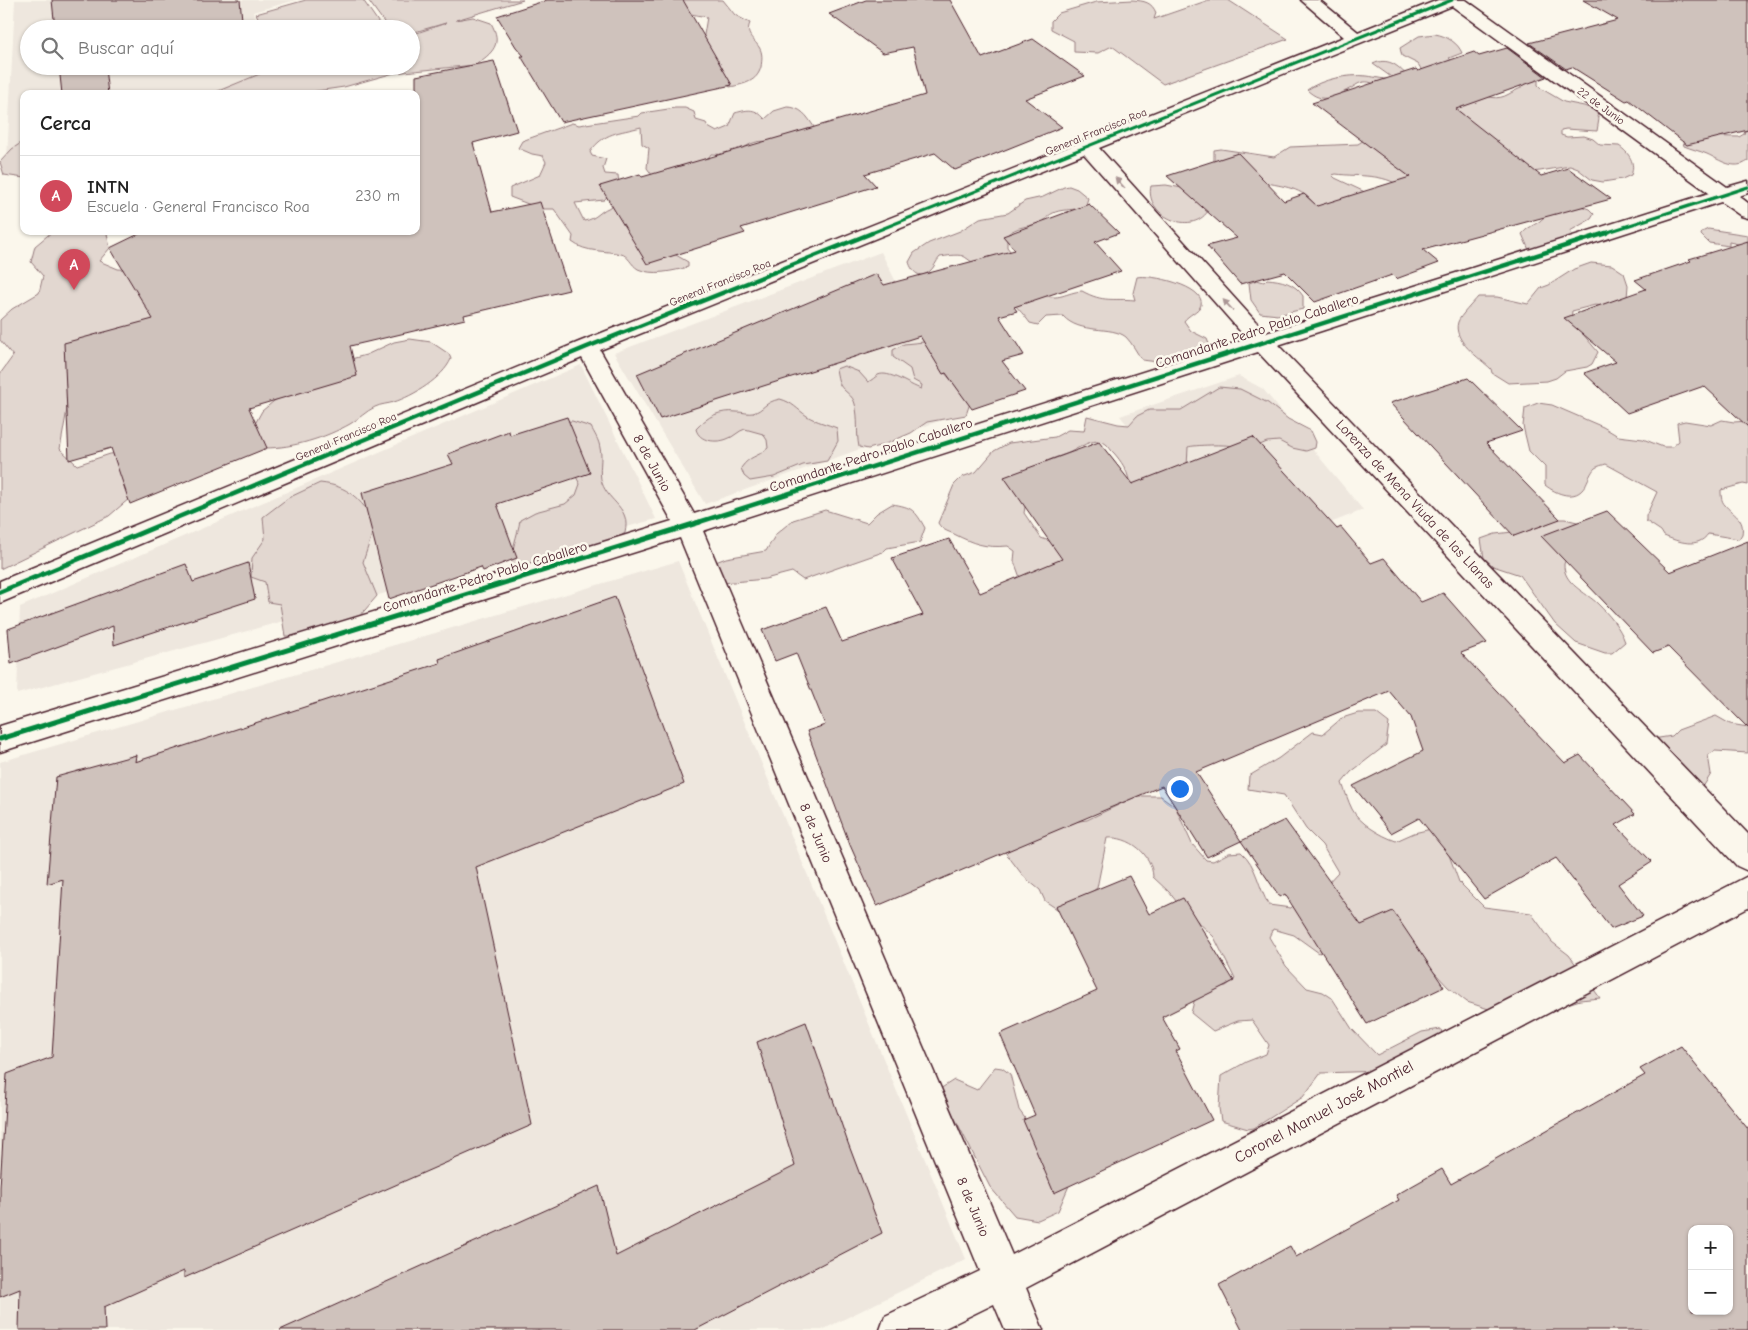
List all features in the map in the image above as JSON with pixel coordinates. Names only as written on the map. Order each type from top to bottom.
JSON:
[{"type":"street","points":[[1310,0],[1356,38]]},
{"type":"street","name":"General Francisco Roa","points":[[0,592],[587,347],[1453,0]]},
{"type":"street","name":"22 de Junio","points":[[1453,0],[1748,212]]},
{"type":"street","name":"Lorenza de Mena Viuda de las Llanas","points":[[1087,146],[1261,341],[1748,856]]},
{"type":"street","name":"Comandante Pedro Pablo Caballero","points":[[0,740],[688,526],[1261,341],[1748,187]]},
{"type":"street","name":"8 de Junio","points":[[587,347],[688,526],[1024,1330]]},
{"type":"street","name":"Coronel Manuel José Montiel","points":[[899,1330],[1003,1280],[1748,891]]},
{"type":"shaded area","points":[[15,0],[296,0],[253,12],[257,20],[20,20],[20,75],[284,75],[285,78],[244,90],[20,90],[20,155],[7,159]]},
{"type":"shaded area","points":[[306,0],[363,0],[377,20],[260,20],[256,14]]},
{"type":"shaded area","points":[[368,0],[523,0],[456,20],[473,17],[491,23],[494,30],[496,42],[494,47],[487,56],[475,65],[420,70],[420,32],[446,23],[420,30],[420,20],[382,20]]},
{"type":"shaded area","points":[[615,0],[723,0],[735,15],[750,23],[748,31],[762,54],[759,72],[749,82],[730,87],[723,82],[720,63],[708,53],[703,41],[707,17]]},
{"type":"shaded area","points":[[1133,0],[1150,4],[1156,13],[1154,19],[1209,0],[1228,0],[1288,39],[1163,84],[1112,46],[1098,53],[1074,52],[1074,41],[1051,29],[1051,21],[1059,13],[1096,2]]},
{"type":"shaded area","points":[[1435,34],[1448,38],[1458,46],[1462,53],[1449,58],[1485,96],[1497,98],[1504,96],[1521,88],[1520,81],[1538,76],[1538,85],[1542,89],[1564,102],[1584,106],[1596,111],[1599,119],[1597,131],[1566,129],[1561,130],[1561,135],[1567,137],[1584,136],[1593,139],[1600,145],[1619,146],[1631,159],[1633,166],[1631,175],[1622,179],[1603,182],[1592,180],[1578,169],[1570,166],[1402,187],[1386,179],[1336,174],[1332,175],[1367,193],[1317,208],[1307,197],[1295,190],[1254,180],[1214,166],[1214,150],[1221,149],[1274,157],[1290,147],[1358,144],[1364,140],[1383,88],[1363,82],[1329,98],[1318,97],[1307,90],[1328,80],[1344,77],[1367,76],[1394,79],[1373,64],[1383,61],[1392,63],[1400,68],[1407,76],[1423,72],[1418,64],[1402,56],[1400,48],[1419,36]]},
{"type":"shaded area","points":[[257,75],[387,75],[344,87],[324,90],[221,90]]},
{"type":"shaded area","points":[[787,107],[800,110],[814,127],[790,145],[767,141],[755,142],[736,155],[711,154],[704,164],[652,175],[647,168],[649,148],[642,144],[641,127],[606,137],[595,145],[590,152],[592,156],[606,159],[603,168],[605,174],[618,175],[619,184],[604,200],[575,203],[584,221],[614,206],[657,244],[688,262],[688,267],[663,272],[644,271],[638,269],[623,255],[589,250],[577,246],[572,242],[573,236],[554,209],[541,209],[510,197],[510,188],[540,175],[546,162],[543,156],[518,148],[522,141],[572,123],[579,125],[639,116],[642,113],[685,108],[694,112],[696,120],[706,123],[708,127],[717,132],[729,127],[735,113],[752,110],[765,119],[774,111]]},
{"type":"shaded area","points":[[1748,122],[1748,161],[1743,164],[1727,164],[1707,154],[1684,146],[1681,136],[1739,137],[1744,134]]},
{"type":"shaded area","points":[[20,144],[20,177],[4,175],[0,162]]},
{"type":"shaded area","points":[[1166,185],[1182,188],[1208,211],[1200,219],[1191,222],[1181,222],[1161,214],[1151,196],[1151,186]]},
{"type":"shaded area","points":[[1069,186],[1077,189],[1088,198],[1085,208],[1056,212],[1046,218],[1043,223],[1019,228],[1007,235],[1007,247],[1043,294],[1058,297],[1082,291],[1102,299],[1135,300],[1133,293],[1137,277],[1153,277],[1176,283],[1195,292],[1200,298],[1200,307],[1184,321],[1191,331],[1207,339],[1215,359],[1179,367],[1166,363],[1142,360],[1128,339],[1120,333],[1078,326],[1063,316],[1046,317],[1038,325],[1030,323],[988,276],[963,256],[940,257],[931,270],[923,275],[914,272],[910,266],[909,262],[914,253],[929,243],[960,231],[980,218],[1008,213],[1025,201],[1043,197]]},
{"type":"shaded area","points":[[1581,206],[1589,209],[1594,214],[1591,219],[1570,231],[1575,241],[1529,250],[1522,234],[1525,231],[1541,220],[1547,213]]},
{"type":"shaded area","points":[[1708,229],[1748,235],[1748,246],[1729,242],[1729,246],[1709,243],[1701,235],[1702,232]]},
{"type":"shaded area","points":[[48,235],[107,235],[110,248],[99,261],[118,269],[146,271],[266,242],[72,381],[60,449],[77,465],[110,454],[143,451],[137,492],[109,516],[0,569],[0,374],[13,356],[0,340],[0,320],[12,309],[39,293],[43,276],[31,262],[35,246]]},
{"type":"shaded area","points":[[881,252],[962,413],[705,504],[614,353]]},
{"type":"shaded area","points":[[1591,263],[1612,265],[1624,273],[1628,285],[1627,298],[1605,306],[1595,305],[1572,311],[1571,320],[1598,352],[1592,364],[1587,367],[1565,371],[1556,378],[1547,381],[1508,383],[1492,373],[1491,369],[1468,348],[1459,336],[1457,329],[1459,319],[1478,297],[1497,297],[1528,304],[1541,288],[1574,269]]},
{"type":"shaded area","points":[[1267,279],[1282,281],[1296,288],[1303,296],[1303,309],[1278,315],[1260,313],[1251,300],[1249,283],[1257,280],[1264,282]]},
{"type":"shaded area","points":[[410,339],[431,342],[449,354],[451,359],[441,373],[418,391],[394,402],[375,407],[350,424],[330,434],[298,444],[265,448],[250,427],[256,422],[262,411],[274,401],[351,359],[366,355],[394,342]]},
{"type":"shaded area","points":[[924,342],[932,344],[945,373],[970,403],[966,415],[927,422],[911,433],[883,445],[868,449],[859,447],[855,404],[840,385],[836,369],[844,366],[859,372],[868,382],[878,375],[888,375],[921,389],[922,385],[913,380],[910,369],[893,357],[893,350],[904,344]]},
{"type":"shaded area","points":[[581,365],[656,519],[17,694],[20,607]]},
{"type":"shaded area","points":[[1239,376],[1263,389],[1363,510],[1238,560],[1120,416]]},
{"type":"shaded area","points":[[1219,387],[1240,389],[1268,403],[1288,419],[1311,431],[1316,442],[1315,448],[1306,451],[1292,448],[1279,441],[1267,442],[1248,450],[1224,445],[1188,447],[1185,505],[1127,482],[1129,480],[1128,476],[1121,462],[1107,445],[1101,442],[1091,442],[1048,461],[1031,471],[1024,513],[1041,538],[1052,542],[1071,559],[1022,583],[1014,561],[1015,551],[1008,546],[986,546],[974,543],[945,530],[938,523],[954,485],[962,477],[976,472],[994,451],[1009,443],[1055,437],[1068,430],[1084,431],[1087,416],[1129,425],[1137,416],[1149,410],[1181,410]]},
{"type":"shaded area","points":[[780,399],[811,418],[837,428],[838,441],[827,461],[803,465],[774,477],[750,481],[744,476],[741,468],[747,461],[768,448],[767,440],[763,434],[745,429],[729,438],[714,441],[701,437],[696,429],[710,417],[719,413],[753,413]]},
{"type":"shaded area","points":[[1538,403],[1552,405],[1603,427],[1618,436],[1643,439],[1663,447],[1672,447],[1679,441],[1677,423],[1685,421],[1711,425],[1722,420],[1734,422],[1748,421],[1748,485],[1743,484],[1721,490],[1721,498],[1724,503],[1738,517],[1742,524],[1742,534],[1739,539],[1708,534],[1704,539],[1688,543],[1664,536],[1661,531],[1646,521],[1646,516],[1657,492],[1606,464],[1595,468],[1585,486],[1576,494],[1566,495],[1545,485],[1545,467],[1529,451],[1523,426],[1525,408]]},
{"type":"shaded area","points":[[572,421],[591,427],[596,437],[601,452],[600,474],[602,483],[625,517],[625,533],[606,543],[574,548],[537,565],[521,567],[512,565],[512,555],[520,520],[535,512],[565,504],[576,495],[580,484],[575,475],[561,422]]},
{"type":"shaded area","points":[[320,483],[339,487],[353,495],[376,522],[363,562],[377,596],[353,624],[312,636],[285,636],[280,604],[268,602],[265,582],[251,577],[252,558],[265,539],[263,517],[288,498]]},
{"type":"shaded area","points":[[892,504],[909,508],[918,517],[925,528],[920,542],[887,548],[883,552],[803,580],[792,572],[765,579],[723,583],[713,563],[726,558],[766,551],[776,534],[793,520],[825,510],[867,523],[877,513]]},
{"type":"shaded area","points":[[1558,519],[1581,523],[1564,564],[1565,571],[1571,582],[1598,604],[1620,631],[1625,642],[1612,653],[1605,653],[1576,643],[1555,624],[1520,575],[1493,566],[1484,558],[1481,539],[1495,534],[1530,530]]},
{"type":"shaded area","points":[[678,561],[966,1259],[822,1330],[0,1330],[0,762]]},
{"type":"shaded area","points":[[1358,713],[1376,713],[1389,723],[1386,745],[1351,772],[1342,783],[1355,814],[1371,828],[1396,841],[1414,833],[1431,829],[1449,855],[1459,882],[1484,907],[1531,913],[1552,942],[1569,955],[1600,998],[1580,1000],[1558,1007],[1501,1013],[1467,1002],[1413,955],[1342,945],[1319,953],[1294,935],[1273,929],[1269,937],[1286,966],[1307,988],[1323,992],[1332,998],[1352,1029],[1377,1055],[1422,1032],[1441,1029],[1444,1046],[1382,1071],[1321,1073],[1303,1097],[1254,1128],[1248,1129],[1221,1121],[1219,1108],[1221,1076],[1246,1062],[1266,1054],[1269,1045],[1252,1020],[1238,1021],[1213,1031],[1191,1013],[1197,990],[1226,986],[1235,979],[1214,937],[1183,910],[1169,892],[1153,877],[1149,861],[1144,854],[1131,843],[1124,840],[1107,838],[1097,888],[1066,911],[1057,909],[1045,901],[1040,890],[1024,877],[1005,852],[1064,823],[1087,820],[1137,796],[1161,796],[1175,806],[1192,844],[1206,860],[1213,861],[1229,853],[1241,852],[1251,863],[1269,905],[1291,908],[1306,893],[1326,885],[1338,872],[1322,845],[1306,829],[1284,795],[1248,789],[1249,776],[1279,758],[1313,732],[1323,734],[1342,718]]},
{"type":"shaded area","points":[[1716,716],[1730,724],[1748,727],[1748,753],[1715,751],[1708,755],[1711,774],[1703,787],[1691,788],[1646,740],[1672,736],[1678,730]]},
{"type":"shaded area","points":[[995,1067],[1002,1068],[1010,1074],[1019,1110],[1071,1181],[1058,1211],[1038,1220],[1015,1216],[990,1187],[940,1089],[954,1080],[977,1090]]},
{"type":"building","points":[[52,0],[240,0],[242,20],[54,20]]},
{"type":"building","points":[[547,0],[683,0],[732,85],[561,122],[521,56],[524,56],[516,47],[497,16]]},
{"type":"building","points":[[866,0],[950,0],[982,58],[1033,39],[1085,76],[1025,99],[1062,127],[955,170],[935,153],[865,174],[876,186],[741,228],[745,233],[647,264],[600,186],[640,174],[642,177],[925,95],[913,47],[883,53],[829,14]]},
{"type":"building","points":[[1583,0],[1748,0],[1748,130],[1687,145],[1629,100],[1626,101],[1572,67],[1566,69],[1529,43],[1618,20]]},
{"type":"building","points":[[1507,48],[1546,77],[1456,109],[1541,176],[1568,168],[1611,199],[1423,250],[1439,263],[1396,279],[1392,275],[1315,302],[1285,272],[1240,284],[1207,246],[1237,238],[1167,176],[1238,153],[1284,201],[1304,194],[1317,206],[1410,177],[1312,103],[1474,52],[1479,56]]},
{"type":"building","points":[[494,61],[517,131],[473,143],[492,212],[540,202],[569,290],[464,315],[465,319],[350,346],[357,376],[249,408],[267,448],[130,504],[111,448],[69,460],[64,343],[153,319],[110,248],[137,235],[420,235],[420,90],[416,90],[416,76]]},
{"type":"building","points":[[60,75],[106,75],[108,90],[62,90]]},
{"type":"building","points":[[1089,204],[1119,233],[1095,242],[1121,271],[1014,307],[1017,311],[999,316],[1024,355],[1002,361],[1025,391],[972,409],[946,373],[943,374],[920,336],[660,419],[637,374],[876,274],[884,285],[1015,250],[1003,236]]},
{"type":"building","points":[[1748,241],[1748,427],[1704,386],[1627,413],[1584,373],[1616,362],[1564,318],[1646,289],[1635,280],[1691,261],[1689,259]]},
{"type":"building","points":[[1468,378],[1522,431],[1486,443],[1560,519],[1514,536],[1390,403]]},
{"type":"building","points":[[567,417],[590,473],[497,504],[517,558],[483,571],[481,567],[389,599],[362,493],[453,464],[448,454],[509,431],[510,435]]},
{"type":"building","points":[[1253,437],[1337,529],[1341,527],[1371,563],[1384,558],[1421,602],[1443,593],[1487,643],[1461,653],[1565,763],[1580,755],[1635,814],[1616,825],[1652,862],[1618,884],[1643,916],[1611,929],[1556,858],[1484,899],[1419,818],[1391,833],[1353,786],[1423,751],[1411,717],[1389,691],[1196,772],[1241,841],[1207,857],[1162,786],[877,906],[850,845],[807,731],[825,725],[796,653],[775,661],[762,630],[826,607],[842,642],[923,615],[892,558],[949,539],[980,593],[1062,559],[1004,477],[1099,442],[1132,484]]},
{"type":"building","points":[[1607,511],[1670,572],[1748,541],[1748,728],[1668,647],[1653,653],[1541,536]]},
{"type":"building","points":[[248,563],[255,599],[114,645],[113,626],[11,664],[8,629],[186,564],[193,582]]},
{"type":"building","points":[[615,597],[684,784],[476,867],[532,1125],[184,1278],[184,1271],[104,1307],[105,1330],[19,1330],[20,1289],[0,1297],[0,1187],[7,1074],[52,1057],[63,879],[47,884],[56,777],[136,755],[135,762],[440,663],[439,659]]},
{"type":"building","points":[[1285,820],[1361,925],[1393,911],[1444,987],[1367,1024],[1285,894],[1280,897],[1241,841]]},
{"type":"building","points":[[1129,876],[1149,914],[1183,898],[1234,981],[1162,1017],[1180,1049],[1176,1051],[1212,1120],[1054,1193],[1023,1120],[1035,1115],[1000,1034],[1097,991],[1056,906]]},
{"type":"building","points":[[806,1022],[882,1233],[695,1330],[280,1330],[599,1186],[616,1256],[795,1166],[757,1042]]},
{"type":"building","points":[[1681,1046],[1748,1129],[1748,1330],[1242,1330],[1219,1285],[1290,1246],[1296,1257],[1399,1200],[1396,1195],[1442,1169],[1451,1184],[1645,1075],[1640,1069]]},
{"type":"cycle path","points":[[0,592],[587,347],[1452,0]]},
{"type":"cycle path","points":[[0,739],[688,526],[1748,187]]},
{"type":"place","name":"INTN","points":[[74,290]]}]
